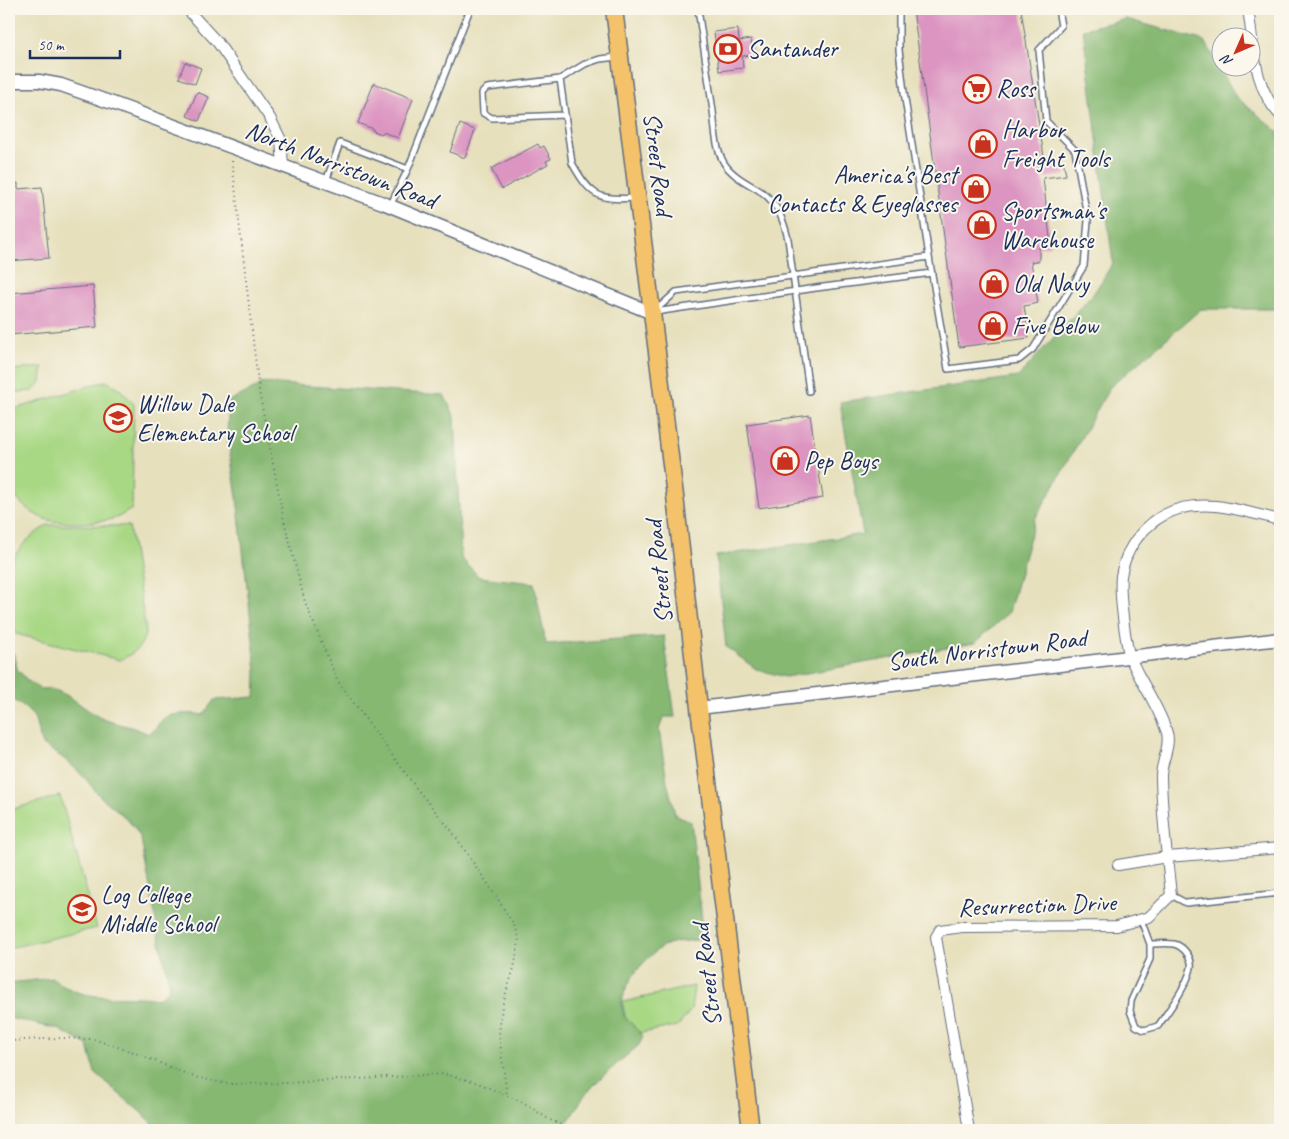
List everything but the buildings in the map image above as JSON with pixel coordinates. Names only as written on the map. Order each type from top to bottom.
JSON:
[{"type":"main road","name":"Street Road","points":[[614,9],[751,1130]]},
{"type":"street","points":[[186,9],[218,43],[270,118],[281,140],[283,165]]},
{"type":"street","points":[[1248,9],[1261,85],[1266,96],[1280,115]]},
{"type":"street","name":"North Norristown Road","points":[[9,81],[39,81],[61,85],[283,165],[390,206],[652,313]]},
{"type":"street","points":[[1172,895],[1160,775],[1168,735],[1130,656],[1121,588],[1121,576],[1125,560],[1143,530],[1153,522],[1168,513],[1196,505],[1213,506],[1280,520]]},
{"type":"street","name":"South Norristown Road","points":[[699,708],[1280,638]]},
{"type":"street","points":[[1118,865],[1167,857],[1280,848]]},
{"type":"street","name":"Resurrection Drive","points":[[969,1130],[936,937],[940,930],[962,927],[1117,926],[1149,917],[1172,895]]},
{"type":"lane","points":[[698,9],[715,131],[720,153],[725,163],[734,173],[764,194],[779,212],[783,221],[788,239],[809,391]]},
{"type":"lane","points":[[899,9],[899,50],[903,86],[948,369],[1019,360],[1033,349],[1084,266],[1088,221],[1075,150],[1046,121],[1039,50],[1060,26],[1058,9]]},
{"type":"lane","points":[[390,206],[408,169],[468,10]]},
{"type":"lane","points":[[565,115],[492,118],[483,113],[482,92],[487,88],[560,79],[585,64],[600,59],[620,57]]},
{"type":"lane","points":[[560,79],[572,163],[584,182],[601,197],[613,200],[637,197]]},
{"type":"lane","points":[[326,181],[340,143],[408,169]]},
{"type":"lane","points":[[652,313],[676,292],[929,257]]},
{"type":"lane","points":[[652,313],[794,291],[932,273]]},
{"type":"lane","points":[[1172,895],[1186,903],[1280,893]]},
{"type":"lane","points":[[1141,920],[1150,944],[1150,959],[1131,1001],[1130,1011],[1136,1026],[1144,1030],[1158,1026],[1183,985],[1191,967],[1190,958],[1181,947],[1174,944],[1150,944]]},
{"type":"path","points":[[230,146],[259,391],[284,521],[305,602],[337,680],[420,793],[456,838],[514,925],[519,941],[514,968],[502,1006],[499,1036],[506,1096]]},
{"type":"path","points":[[9,1041],[60,1038],[93,1039],[133,1052],[194,1077],[228,1084],[286,1083],[445,1074],[478,1083],[524,1103],[550,1120],[569,1128]]},
{"type":"green space","points":[[1126,19],[1205,41],[1212,54],[1212,78],[1225,78],[1236,97],[1280,133],[1280,309],[1201,309],[1110,387],[1035,519],[1009,612],[975,643],[785,677],[756,669],[726,647],[716,556],[863,534],[840,402],[1018,377],[1094,293],[1113,263],[1083,29]]},
{"type":"green space","points":[[43,367],[41,382],[33,391],[9,393],[9,370]]},
{"type":"green space","points":[[105,381],[118,387],[134,404],[132,509],[118,517],[90,522],[57,522],[40,517],[23,505],[9,488],[9,411]]},
{"type":"green space","points":[[262,383],[444,395],[455,417],[461,558],[479,577],[534,583],[546,644],[664,636],[675,717],[663,717],[659,730],[667,782],[675,814],[691,822],[704,938],[673,942],[663,946],[640,967],[627,987],[622,1008],[625,1017],[643,1037],[639,1045],[586,1093],[569,1120],[550,1128],[534,1130],[155,1130],[152,1122],[95,1073],[88,1045],[58,1029],[9,1018],[9,983],[53,978],[65,987],[90,995],[158,999],[169,990],[169,981],[141,839],[128,821],[98,794],[76,769],[42,745],[34,717],[9,697],[9,644],[16,660],[17,669],[28,681],[40,689],[48,689],[65,694],[103,719],[148,734],[166,717],[184,714],[203,715],[214,700],[255,697],[256,673],[253,640],[237,497],[227,434],[229,401]]},
{"type":"green space","points":[[48,525],[129,526],[146,631],[140,646],[130,655],[120,660],[16,634],[9,611],[9,572],[11,564],[23,544]]},
{"type":"green space","points":[[60,796],[97,928],[9,948],[9,810]]},
{"type":"green space","points":[[694,986],[691,1010],[678,1026],[640,1033],[625,1017],[623,1002]]},
{"type":"place","name":"Santander","points":[[728,49]]},
{"type":"place","name":"Ross","points":[[977,89]]},
{"type":"place","name":"Harbor Freight Tools","points":[[983,144]]},
{"type":"place","name":"America's Best Contacts & Eyeglasses","points":[[976,189]]},
{"type":"place","name":"Sportsman's Warehouse","points":[[982,225]]},
{"type":"place","name":"Old Navy","points":[[994,284]]},
{"type":"place","name":"Five Below","points":[[993,326]]},
{"type":"place","name":"Willow Dale Elementary School","points":[[118,418]]},
{"type":"place","name":"Pep Boys","points":[[785,461]]},
{"type":"place","name":"Log College Middle School","points":[[82,909]]}]
